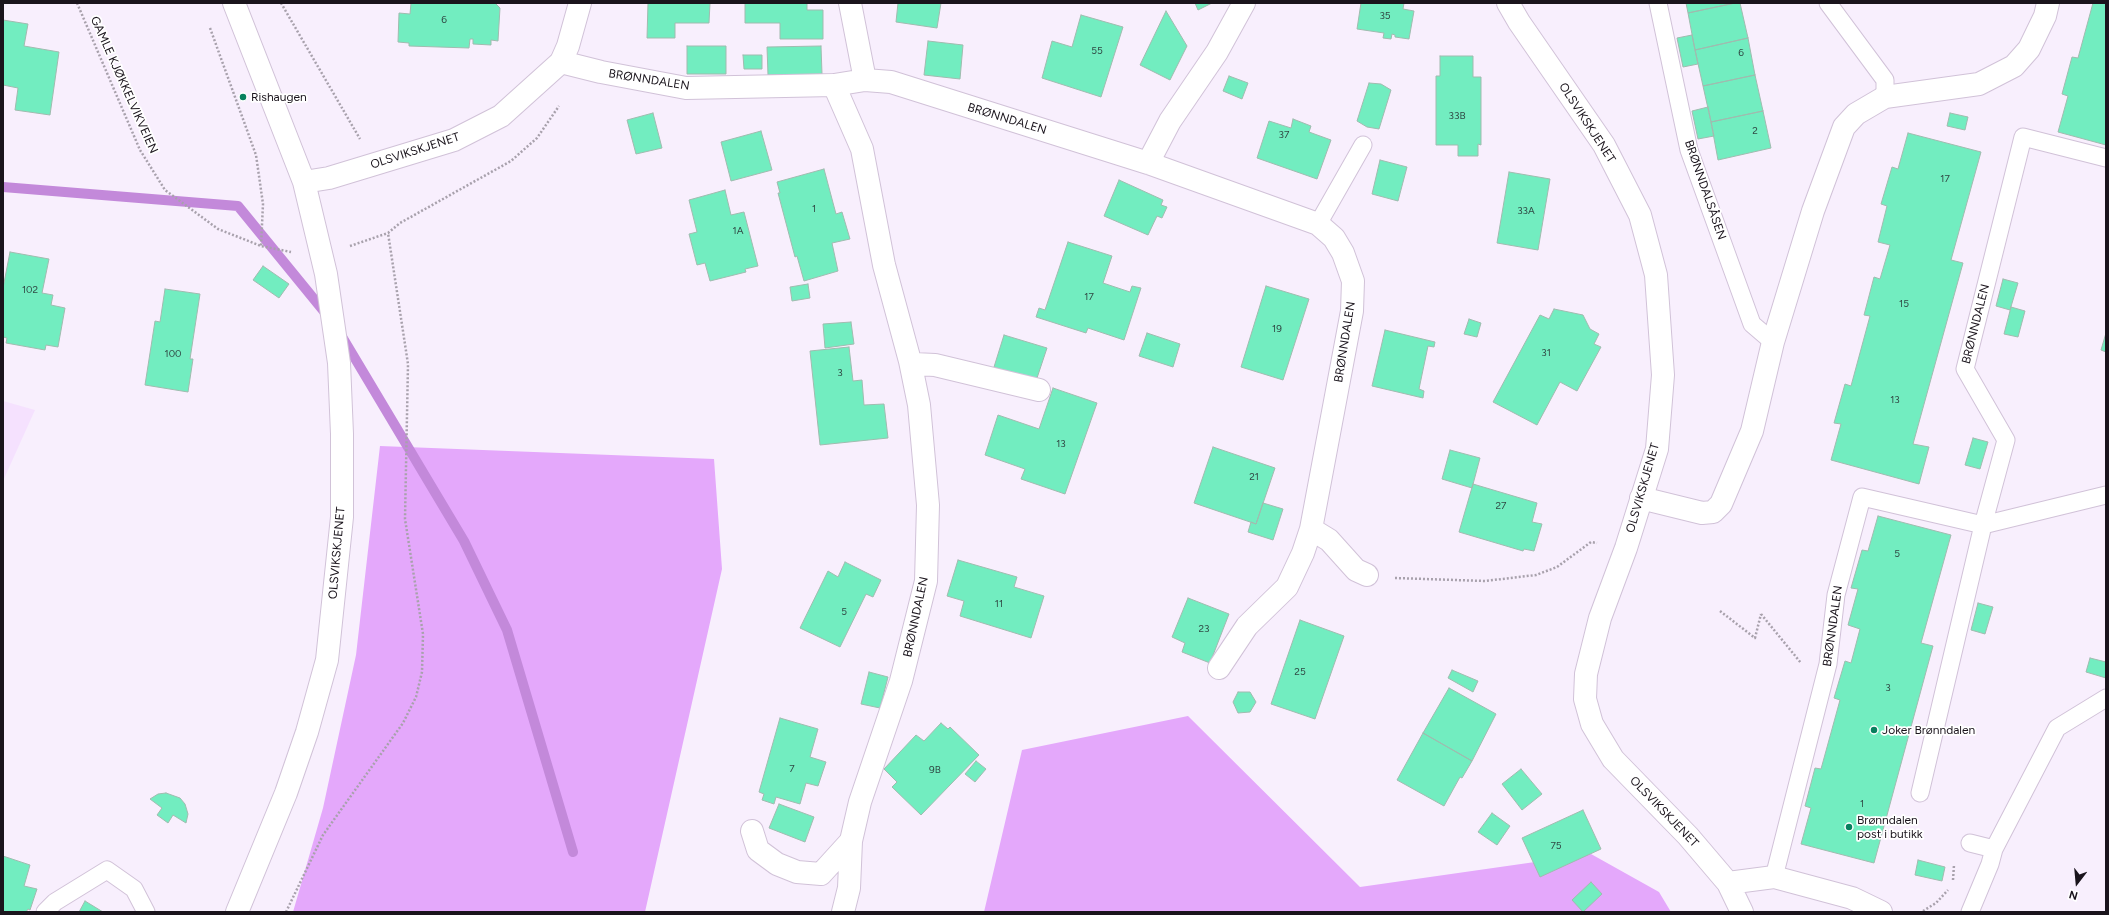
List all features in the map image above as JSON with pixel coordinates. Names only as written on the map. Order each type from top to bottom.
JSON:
[{"type":"street","name":"OLSVIKSKJENET","points":[[234,3],[304,182],[326,274],[339,363],[342,434],[342,517],[327,660],[307,732],[286,793],[237,912]]},
{"type":"street","name":"OLSVIKSKJENET","points":[[304,182],[329,178],[454,140],[501,116],[562,62],[580,3]]},
{"type":"street","points":[[850,3],[865,80]]},
{"type":"street","points":[[1148,163],[1170,121],[1217,52],[1244,3]]},
{"type":"street","name":"OLSVIKSKJENET","points":[[1508,3],[1519,22],[1604,144],[1640,215],[1651,248],[1656,275],[1663,375],[1657,449],[1626,548],[1600,618],[1586,674],[1586,699],[1592,724],[1614,759],[1688,836],[1728,883],[1742,912]]},
{"type":"street","points":[[1641,498],[1702,513],[1713,512],[1721,504],[1752,431],[1773,342],[1813,210],[1844,127],[1856,114],[1885,97],[1978,84],[2014,66],[2029,49],[2044,16],[2048,3]]},
{"type":"street","name":"BRØNNDALEN","points":[[562,62],[601,72],[686,88],[834,85],[865,80],[891,82],[1148,163],[1318,224],[1334,238],[1343,253],[1353,281],[1352,311],[1311,529],[1303,553],[1287,587],[1248,626],[1219,668]]},
{"type":"street","name":"BRØNNDALEN","points":[[834,85],[862,149],[884,265],[910,361],[919,405],[928,505],[926,581],[901,681],[860,802],[851,841],[849,888],[843,912]]},
{"type":"street","points":[[910,361],[914,364],[935,365],[1039,390]]},
{"type":"street","points":[[1311,529],[1328,540],[1356,570],[1367,575]]},
{"type":"street","points":[[752,831],[758,850],[777,864],[797,872],[820,874],[851,841]]},
{"type":"street","points":[[1728,883],[1774,877],[1852,898],[1880,912]]},
{"type":"lane","name":"BRØNNDALSÅSEN","points":[[1658,3],[1689,150],[1752,324],[1773,342]]},
{"type":"lane","points":[[1828,3],[1885,80],[1885,97]]},
{"type":"lane","name":"BRØNNDALEN","points":[[1920,793],[1983,525],[2006,440],[1965,369],[2023,136],[2106,158]]},
{"type":"lane","points":[[1318,224],[1363,145]]},
{"type":"lane","name":"BRØNNDALEN","points":[[1774,877],[1828,664],[1836,595],[1862,497],[1983,525],[2106,495]]},
{"type":"lane","points":[[1970,912],[1990,864],[1994,849],[2057,728],[2106,698]]},
{"type":"lane","points":[[1970,843],[1994,849]]},
{"type":"lane","points":[[45,912],[55,902],[107,870],[134,889],[146,912]]},
{"type":"path","name":"GAMLE KJØKKELVIKVEIEN","points":[[77,3],[140,150],[165,190],[218,229],[261,246],[297,254]]},
{"type":"path","points":[[281,3],[361,140],[368,166]]},
{"type":"path","points":[[210,28],[256,155],[263,204],[261,246]]},
{"type":"path","points":[[344,248],[388,233],[400,223],[511,161],[537,138],[556,113],[561,101]]},
{"type":"path","points":[[286,912],[323,835],[403,723],[416,697],[422,672],[423,634],[405,519],[408,364],[388,233]]},
{"type":"path","points":[[1367,575],[1383,578],[1485,581],[1536,575],[1557,566],[1592,542],[1626,548]]},
{"type":"path","points":[[1720,611],[1755,638],[1761,614],[1801,663]]},
{"type":"path","points":[[1923,911],[1936,903],[1948,890],[1953,880],[1954,863]]},
{"type":"shaded area","points":[[3,401],[35,410],[3,481]]},
{"type":"shaded area","points":[[380,446],[714,459],[722,569],[645,912],[293,912],[323,808],[356,655]]},
{"type":"shaded area","points":[[1188,716],[1360,887],[1591,854],[1659,892],[1671,912],[984,912],[1022,750]]},
{"type":"building","points":[[411,3],[495,3],[500,8],[498,41],[491,40],[491,45],[473,44],[473,39],[470,39],[469,48],[409,46],[409,43],[398,42],[399,13],[410,14]]},
{"type":"building","points":[[648,3],[710,3],[709,23],[675,23],[675,38],[647,38]]},
{"type":"building","points":[[745,3],[807,3],[807,10],[823,10],[823,39],[780,39],[780,23],[745,23]]},
{"type":"building","points":[[898,3],[941,3],[937,28],[896,22]]},
{"type":"building","points":[[1195,3],[1212,3],[1198,10]]},
{"type":"building","points":[[1361,3],[1404,3],[1403,9],[1414,11],[1409,39],[1395,37],[1395,35],[1392,34],[1391,39],[1383,38],[1384,33],[1357,29]]},
{"type":"building","points":[[1686,3],[1735,3],[1688,13]]},
{"type":"building","points":[[1740,3],[1748,38],[1695,50],[1688,13]]},
{"type":"building","points":[[2093,3],[2106,3],[2106,145],[2058,132],[2068,96],[2062,94],[2072,57],[2078,58]]},
{"type":"building","points":[[1166,11],[1187,46],[1170,80],[1140,65]]},
{"type":"building","points":[[1081,15],[1123,27],[1101,97],[1042,78],[1052,41],[1072,47]]},
{"type":"building","points":[[3,20],[28,24],[24,46],[59,52],[50,115],[15,110],[18,88],[3,85]]},
{"type":"building","points":[[1692,35],[1698,64],[1683,67],[1677,38]]},
{"type":"building","points":[[1748,38],[1755,75],[1703,86],[1695,50]]},
{"type":"building","points":[[928,41],[963,45],[960,79],[924,75]]},
{"type":"building","points":[[687,46],[726,46],[726,74],[687,74]]},
{"type":"building","points":[[821,46],[822,74],[768,75],[767,47]]},
{"type":"building","points":[[743,55],[762,55],[762,69],[744,69]]},
{"type":"building","points":[[1440,56],[1473,56],[1473,77],[1481,77],[1481,145],[1478,144],[1478,156],[1458,156],[1458,145],[1436,145],[1436,76],[1440,76]]},
{"type":"building","points":[[1755,75],[1763,111],[1711,122],[1703,86]]},
{"type":"building","points":[[1229,76],[1248,83],[1242,99],[1223,91]]},
{"type":"building","points":[[1369,83],[1381,84],[1391,90],[1379,129],[1367,127],[1357,121]]},
{"type":"building","points":[[1708,107],[1714,136],[1698,139],[1692,111]]},
{"type":"building","points":[[1763,111],[1771,148],[1718,160],[1711,122]]},
{"type":"building","points":[[653,113],[662,148],[636,154],[627,120]]},
{"type":"building","points":[[1950,113],[1968,117],[1965,130],[1947,126]]},
{"type":"building","points":[[1293,119],[1311,126],[1309,132],[1331,140],[1317,179],[1257,158],[1269,121],[1291,128]]},
{"type":"building","points":[[761,131],[772,170],[731,181],[721,142]]},
{"type":"building","points":[[1908,133],[1981,152],[1951,260],[1963,263],[1913,444],[1929,447],[1919,484],[1831,460],[1841,424],[1834,423],[1845,384],[1851,386],[1870,316],[1864,315],[1874,277],[1880,279],[1890,245],[1878,242],[1887,206],[1881,204],[1892,167],[1898,169]]},
{"type":"building","points":[[1380,160],[1407,167],[1398,201],[1372,194]]},
{"type":"building","points":[[824,169],[836,214],[842,212],[850,239],[832,243],[838,271],[804,281],[797,256],[795,257],[778,193],[780,193],[777,182]]},
{"type":"building","points":[[1509,172],[1550,179],[1538,250],[1497,243]]},
{"type":"building","points":[[1119,180],[1163,200],[1161,205],[1167,207],[1162,218],[1157,216],[1148,235],[1104,216]]},
{"type":"building","points":[[725,190],[731,215],[744,212],[758,266],[745,269],[746,272],[710,281],[705,263],[697,265],[689,234],[697,232],[689,200]]},
{"type":"building","points":[[1068,242],[1112,256],[1103,283],[1130,292],[1132,286],[1141,288],[1124,340],[1088,328],[1086,333],[1036,317],[1039,308],[1045,310]]},
{"type":"building","points":[[10,252],[49,259],[42,293],[53,295],[51,305],[65,308],[58,347],[46,345],[45,350],[6,343],[7,338],[3,337],[3,288]]},
{"type":"building","points":[[263,266],[289,284],[279,298],[253,280]]},
{"type":"building","points":[[2003,279],[2018,283],[2010,310],[1996,306]]},
{"type":"building","points":[[808,284],[810,298],[792,301],[790,287]]},
{"type":"building","points":[[1266,286],[1309,299],[1283,380],[1241,367]]},
{"type":"building","points":[[165,289],[200,294],[190,359],[193,359],[188,392],[145,385],[155,321],[160,322]]},
{"type":"building","points":[[2011,307],[2025,311],[2018,337],[2004,334]]},
{"type":"building","points":[[1554,309],[1583,315],[1590,329],[1599,334],[1594,344],[1601,347],[1577,391],[1560,382],[1537,425],[1493,402],[1540,315],[1549,319]]},
{"type":"building","points":[[1469,319],[1481,323],[1477,337],[1464,334]]},
{"type":"building","points":[[851,322],[854,344],[825,348],[823,324]]},
{"type":"building","points":[[1385,330],[1435,342],[1434,347],[1428,346],[1419,389],[1424,391],[1423,398],[1372,386]]},
{"type":"building","points":[[1147,333],[1180,344],[1173,367],[1139,356]]},
{"type":"building","points":[[2106,333],[2106,352],[2101,350]]},
{"type":"building","points":[[1004,335],[1047,348],[1036,381],[994,367]]},
{"type":"building","points":[[849,347],[853,381],[862,380],[864,405],[884,404],[888,438],[820,445],[810,351]]},
{"type":"building","points":[[1053,388],[1097,403],[1065,494],[1021,479],[1025,469],[985,455],[998,415],[1039,429]]},
{"type":"building","points":[[1973,438],[1988,442],[1980,469],[1965,465]]},
{"type":"building","points":[[1213,447],[1275,468],[1256,524],[1194,503]]},
{"type":"building","points":[[1450,450],[1480,458],[1472,488],[1442,479]]},
{"type":"building","points":[[1473,484],[1537,503],[1532,522],[1542,524],[1534,551],[1524,549],[1523,551],[1459,532]]},
{"type":"building","points":[[1263,503],[1283,509],[1273,540],[1248,532],[1251,522],[1256,524]]},
{"type":"building","points":[[1878,516],[1951,535],[1921,643],[1933,646],[1874,863],[1801,844],[1811,808],[1805,806],[1815,768],[1821,769],[1840,700],[1834,698],[1845,661],[1851,663],[1860,629],[1848,625],[1858,589],[1851,588],[1862,550],[1868,551]]},
{"type":"building","points":[[958,560],[1017,577],[1014,587],[1044,596],[1031,638],[960,616],[964,601],[947,596]]},
{"type":"building","points":[[845,562],[881,580],[873,597],[866,594],[840,647],[800,628],[828,571],[838,577]]},
{"type":"building","points":[[1188,598],[1229,614],[1210,663],[1182,652],[1185,643],[1172,637]]},
{"type":"building","points":[[1978,603],[1993,607],[1985,634],[1971,630]]},
{"type":"building","points":[[1300,620],[1344,636],[1315,719],[1271,704]]},
{"type":"building","points":[[2090,658],[2106,662],[2106,678],[2086,672]]},
{"type":"building","points":[[1452,670],[1478,681],[1473,692],[1448,678]]},
{"type":"building","points":[[869,672],[888,677],[880,708],[861,704]]},
{"type":"building","points":[[1449,688],[1496,714],[1472,761],[1423,733]]},
{"type":"building","points":[[1238,692],[1250,692],[1256,702],[1250,712],[1238,713],[1233,702]]},
{"type":"building","points":[[780,718],[818,729],[810,757],[826,762],[818,786],[806,783],[800,804],[776,797],[774,804],[762,800],[764,794],[759,792]]},
{"type":"building","points":[[941,723],[948,729],[950,727],[979,755],[921,815],[892,787],[897,782],[884,769],[916,735],[924,741]]},
{"type":"building","points":[[1423,733],[1472,761],[1462,778],[1460,777],[1444,806],[1397,780]]},
{"type":"building","points":[[976,761],[986,769],[975,782],[965,774]]},
{"type":"building","points":[[1521,769],[1542,794],[1522,810],[1502,784]]},
{"type":"building","points":[[166,793],[180,798],[185,804],[188,814],[186,823],[173,815],[168,823],[157,815],[162,808],[150,799],[158,794]]},
{"type":"building","points":[[779,804],[814,817],[805,842],[769,828]]},
{"type":"building","points":[[1583,810],[1601,849],[1540,877],[1522,838]]},
{"type":"building","points":[[1492,813],[1510,826],[1497,845],[1478,832]]},
{"type":"building","points":[[3,856],[30,865],[24,886],[37,889],[30,910],[28,909],[26,912],[3,912]]},
{"type":"building","points":[[1918,860],[1945,867],[1942,881],[1915,875]]},
{"type":"building","points":[[1591,882],[1602,894],[1583,912],[1572,900]]},
{"type":"building","points":[[85,901],[103,912],[79,912]]},
{"type":"waterway","points":[[3,187],[238,206],[327,315]]},
{"type":"waterway","points":[[341,335],[464,541],[507,630],[573,852]]},
{"type":"place","name":"Rishaugen","points":[[243,97]]},
{"type":"place","name":"Joker Brønndalen","points":[[1874,730]]},
{"type":"place","name":"Brønndalen post i butikk","points":[[1849,827]]}]
